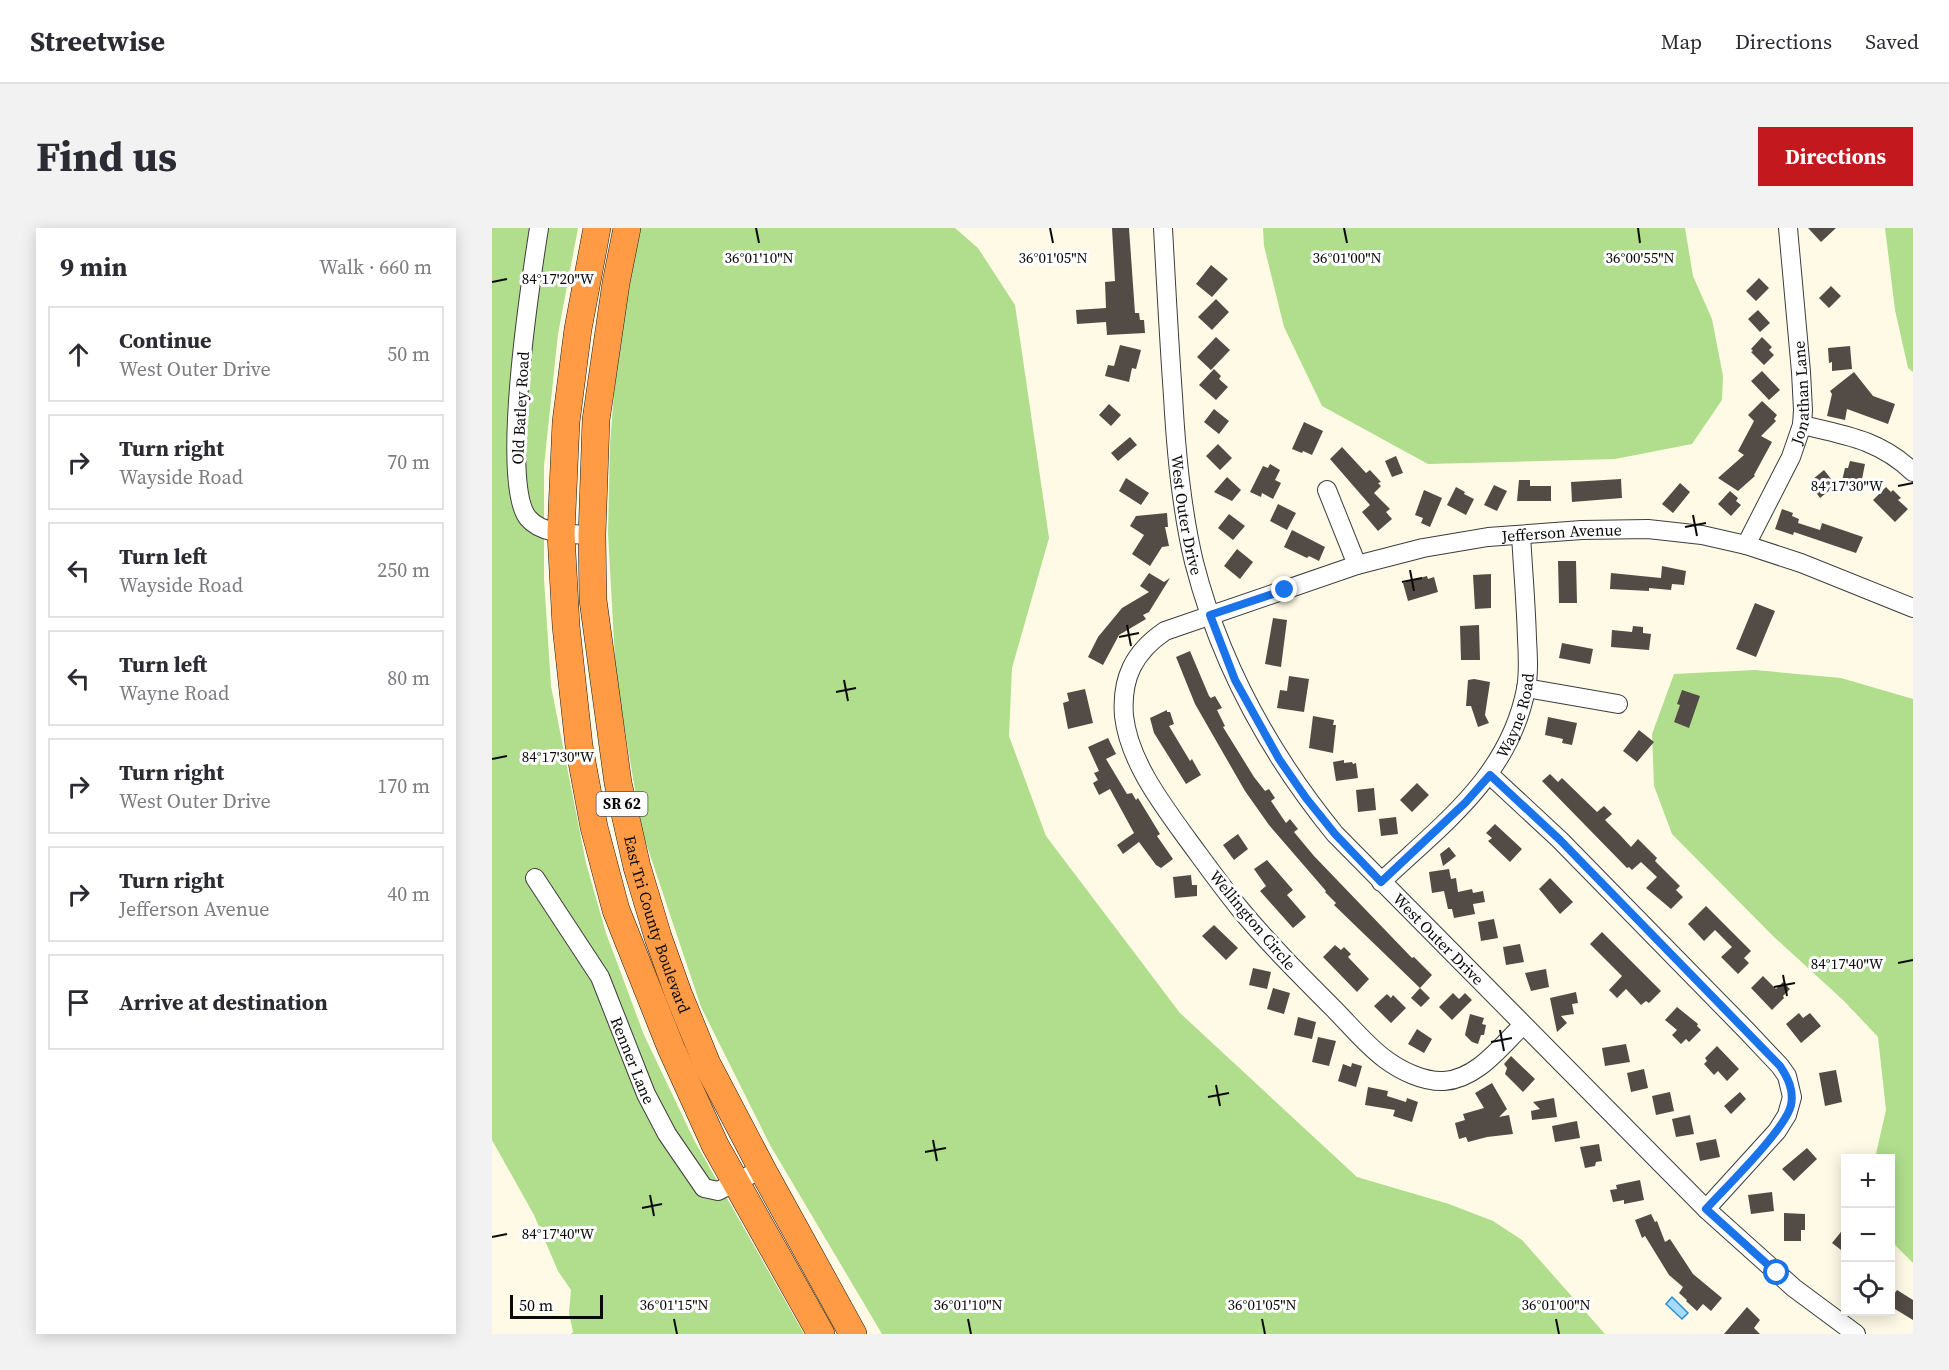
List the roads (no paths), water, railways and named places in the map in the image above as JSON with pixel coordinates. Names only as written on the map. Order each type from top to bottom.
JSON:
[{"type":"highway","name":"East Tri County Boulevard","points":[[597,228],[578,329],[566,422],[561,534],[566,626],[578,735],[594,827],[616,910],[671,1048],[715,1145],[821,1334]]},
{"type":"highway","name":"East Tri County Boulevard","points":[[627,228],[616,283],[596,420],[592,535],[592,600],[618,783],[637,867],[678,993],[703,1054],[762,1169],[853,1334]]},
{"type":"street","name":"Old Batley Road","points":[[539,228],[526,314],[518,407],[516,442],[518,496],[521,507],[529,519],[548,530],[561,534],[592,535]]},
{"type":"street","name":"West Outer Drive","points":[[1163,228],[1178,464],[1194,562],[1210,615],[1238,686],[1279,759],[1335,834],[1706,1209],[1794,1288],[1856,1334]]},
{"type":"street","name":"Jonathan Lane","points":[[1746,545],[1791,456],[1802,425],[1801,372],[1788,228]]},
{"type":"street","points":[[1802,425],[1868,441],[1894,456],[1913,472]]},
{"type":"street","points":[[1327,490],[1357,565]]},
{"type":"street","name":"Jefferson Avenue","points":[[1210,615],[1357,565],[1445,543],[1488,537],[1582,530],[1648,529],[1702,535],[1746,545],[1801,563],[1913,608]]},
{"type":"street","name":"Wayne Road","points":[[1381,882],[1465,803],[1490,775],[1504,753],[1518,720],[1526,688],[1527,637],[1521,535]]},
{"type":"street","name":"Wellington Circle","points":[[1210,615],[1165,632],[1143,648],[1136,657],[1125,685],[1124,716],[1132,749],[1142,769],[1170,815],[1229,894],[1305,980],[1349,1024],[1384,1058],[1410,1074],[1442,1081],[1462,1078],[1476,1070],[1523,1025]]},
{"type":"street","points":[[1526,688],[1618,704]]},
{"type":"street","points":[[1490,775],[1560,840],[1746,1030],[1787,1076],[1792,1097],[1791,1108],[1787,1115],[1777,1131],[1706,1209]]},
{"type":"street","name":"Renner Lane","points":[[535,878],[600,977],[646,1095],[667,1134],[704,1188],[718,1191],[737,1184],[762,1169]]},
{"type":"water","points":[[1672,1297],[1688,1313],[1682,1319],[1666,1304]]}]
